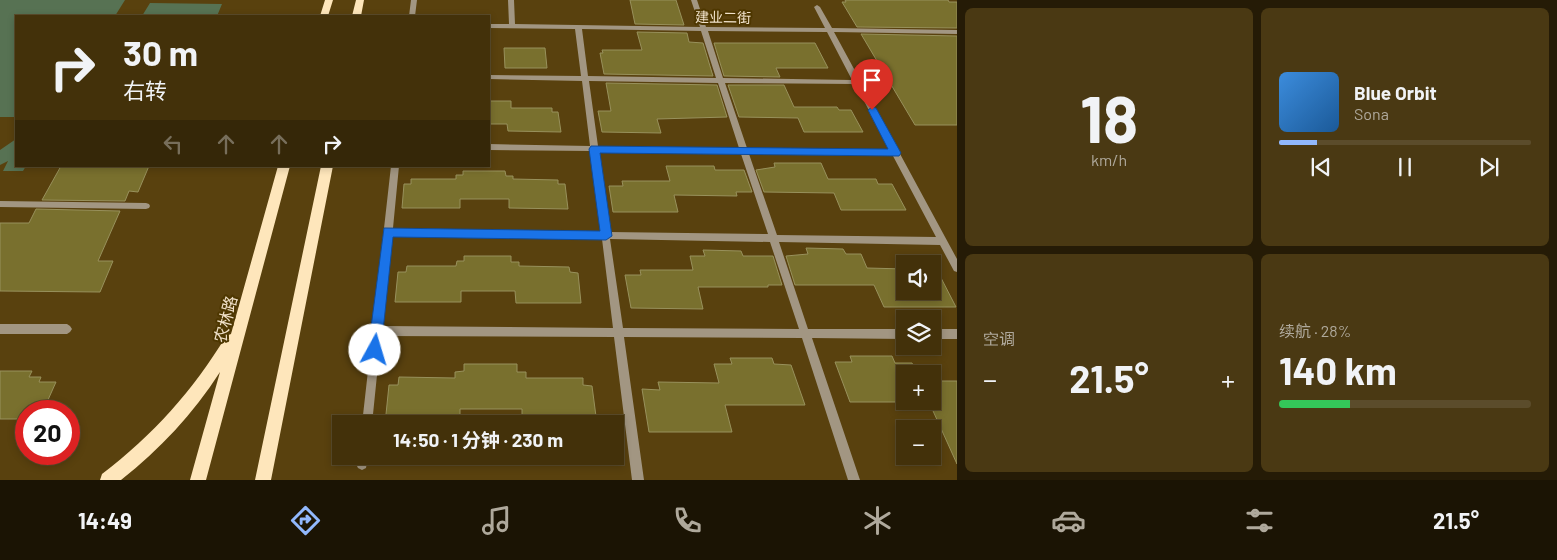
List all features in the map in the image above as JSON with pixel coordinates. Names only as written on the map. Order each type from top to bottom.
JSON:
[{"type":"main road","points":[[324,15],[329,0]]},
{"type":"main road","points":[[357,15],[360,0]]},
{"type":"main road","name":"农林路","points":[[198,480],[284,167]]},
{"type":"main road","points":[[263,480],[327,167]]},
{"type":"main road","points":[[108,480],[170,428],[220,360],[242,321]]},
{"type":"street","points":[[412,15],[414,0]]},
{"type":"street","points":[[511,0],[512,27]]},
{"type":"street","points":[[694,0],[854,480]]},
{"type":"street","points":[[817,8],[957,268]]},
{"type":"street","name":"建业二街","points":[[490,26],[957,32]]},
{"type":"street","points":[[578,27],[638,480]]},
{"type":"street","points":[[490,77],[857,82]]},
{"type":"street","points":[[490,147],[896,153]]},
{"type":"street","points":[[368,415],[395,167]]},
{"type":"street","points":[[0,204],[146,206]]},
{"type":"street","points":[[388,232],[943,241]]},
{"type":"street","points":[[0,329],[67,329]]},
{"type":"street","points":[[377,331],[896,334]]},
{"type":"street","points":[[941,334],[957,334]]},
{"type":"green space","points":[[0,0],[125,0],[116,15],[15,15],[15,117],[0,117]]},
{"type":"green space","points":[[150,3],[222,4],[217,15],[143,15]]},
{"type":"green space","points":[[15,140],[15,167],[25,167],[23,171],[3,171],[8,161],[0,165],[0,150]]},
{"type":"building","points":[[630,0],[676,0],[684,25],[635,24]]},
{"type":"building","points":[[845,0],[948,0],[949,2],[957,2],[957,28],[857,27],[842,2],[846,2]]},
{"type":"building","points":[[637,32],[687,33],[689,42],[703,43],[713,76],[604,74],[600,53],[603,53],[602,50],[642,50]]},
{"type":"building","points":[[861,34],[957,36],[957,125],[915,125]]},
{"type":"building","points":[[714,43],[815,43],[828,68],[776,68],[780,77],[724,76]]},
{"type":"building","points":[[504,48],[545,48],[547,68],[505,68]]},
{"type":"building","points":[[606,83],[717,85],[727,117],[657,119],[661,133],[602,132],[598,111],[611,111]]},
{"type":"building","points":[[728,85],[784,85],[794,107],[837,107],[839,110],[851,110],[863,132],[804,132],[798,118],[739,117]]},
{"type":"building","points":[[490,101],[511,101],[511,108],[552,108],[552,112],[558,112],[561,132],[508,131],[507,124],[490,124]]},
{"type":"building","points":[[774,163],[821,163],[828,179],[876,179],[878,184],[892,184],[906,210],[841,210],[834,193],[764,192],[756,170],[775,167]]},
{"type":"building","points":[[666,166],[714,166],[715,170],[744,170],[752,192],[736,192],[737,196],[674,195],[678,212],[613,212],[609,186],[623,186],[622,181],[670,181]]},
{"type":"building","points":[[60,167],[149,167],[138,192],[129,191],[125,201],[42,200]]},
{"type":"building","points":[[463,171],[505,171],[506,176],[513,176],[513,179],[558,180],[558,184],[565,184],[568,209],[509,208],[509,199],[460,199],[460,208],[402,208],[404,184],[411,184],[411,179],[456,179],[456,175],[463,175]]},
{"type":"building","points":[[36,209],[120,211],[98,261],[113,261],[100,292],[0,291],[0,223],[29,223]]},
{"type":"building","points":[[806,248],[843,249],[846,254],[861,254],[867,268],[896,269],[896,300],[941,300],[941,278],[956,307],[884,307],[874,285],[795,285],[786,256],[808,254]]},
{"type":"building","points":[[703,250],[741,251],[743,256],[773,256],[782,285],[768,285],[768,287],[698,287],[703,309],[631,308],[625,275],[641,275],[640,270],[693,270],[690,256],[705,256]]},
{"type":"building","points":[[464,256],[511,256],[511,262],[519,262],[519,266],[569,267],[570,272],[578,273],[581,303],[516,303],[515,291],[461,291],[461,302],[395,302],[398,272],[406,272],[407,266],[456,266],[457,261],[464,261]]},
{"type":"building","points":[[850,356],[892,356],[895,363],[912,363],[913,365],[896,365],[896,402],[850,402],[835,362],[852,362]]},
{"type":"building","points":[[730,358],[772,358],[774,364],[791,365],[805,405],[725,405],[732,432],[649,432],[642,389],[660,390],[658,382],[719,383],[714,364],[732,364]]},
{"type":"building","points":[[464,364],[517,364],[517,372],[526,372],[526,378],[583,378],[583,385],[592,386],[596,415],[522,415],[522,409],[460,409],[460,415],[386,415],[389,385],[398,385],[399,377],[455,378],[455,372],[464,371]]},
{"type":"building","points":[[0,371],[32,371],[29,377],[41,377],[39,382],[56,382],[48,400],[15,400],[15,419],[0,419]]},
{"type":"building","points":[[941,381],[957,381],[957,464],[941,429],[941,420],[937,420],[933,410],[941,410]]},
{"type":"route","points":[[375,350],[388,232],[606,236],[594,149],[896,153],[872,110]]}]
